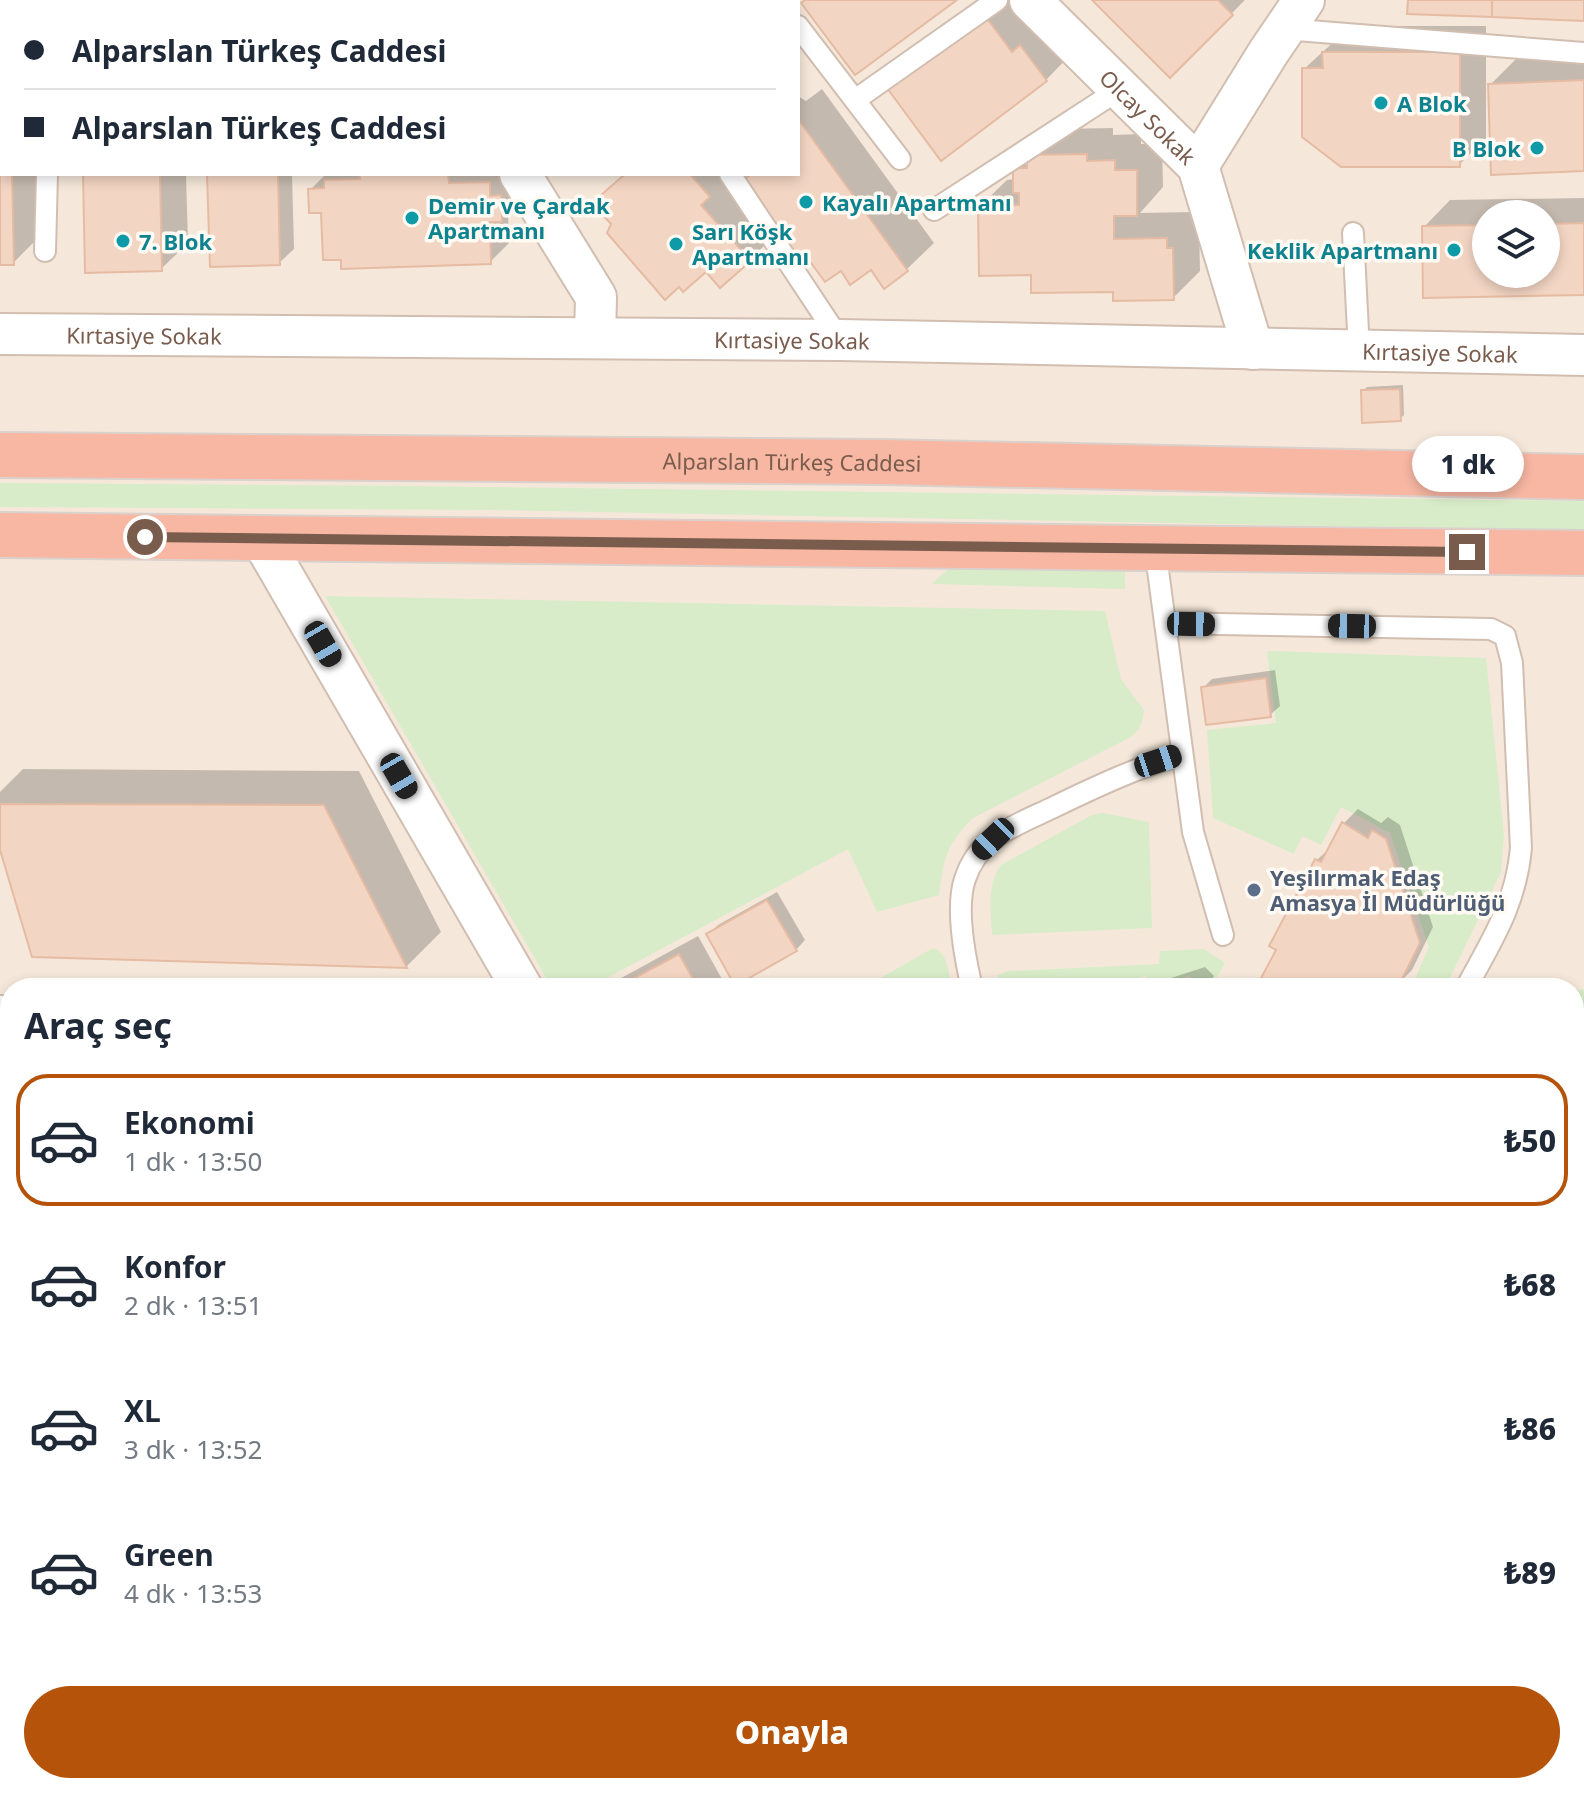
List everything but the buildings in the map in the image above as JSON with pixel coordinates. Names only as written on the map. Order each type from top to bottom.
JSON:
[{"type":"highway","name":"Alparslan Türkeş Caddesi","points":[[0,455],[883,462],[1584,477]]},
{"type":"highway","points":[[0,535],[1584,553]]},
{"type":"street","name":"Olcay Sokak","points":[[1030,0],[1198,166],[1253,349]]},
{"type":"street","points":[[1198,166],[1294,14]]},
{"type":"street","points":[[521,176],[596,297],[595,337]]},
{"type":"street","name":"Kırtasiye Sokak","points":[[0,334],[840,340],[1584,355]]},
{"type":"street","points":[[261,538],[516,978]]},
{"type":"lane","points":[[855,100],[997,0]]},
{"type":"lane","points":[[1294,14],[1584,53]]},
{"type":"lane","points":[[800,29],[900,159]]},
{"type":"lane","points":[[934,210],[1120,89]]},
{"type":"lane","points":[[45,251],[47,176]]},
{"type":"lane","points":[[731,176],[840,340]]},
{"type":"lane","points":[[1353,233],[1359,351]]},
{"type":"lane","points":[[1155,548],[1193,832],[1223,935]]},
{"type":"lane","points":[[1165,623],[1491,629],[1505,636],[1512,663],[1521,848],[1518,876],[1510,903],[1471,978]]},
{"type":"lane","points":[[970,978],[961,894],[977,855],[993,839],[1062,803],[1122,774],[1182,754]]},
{"type":"shaded area","points":[[800,0],[1584,0],[1584,978],[0,978],[0,176],[800,176]]},
{"type":"green space","points":[[0,483],[1584,501],[1584,531],[494,510],[0,507]]},
{"type":"green space","points":[[951,566],[1125,567],[1125,589],[932,584]]},
{"type":"green space","points":[[325,596],[1105,611],[1121,679],[1144,710],[1137,730],[1127,739],[973,818],[948,852],[939,895],[877,912],[848,849],[607,978],[546,978]]},
{"type":"green space","points":[[1267,651],[1486,658],[1504,834],[1501,872],[1450,978],[1415,978],[1429,947],[1390,833],[1341,807],[1321,845],[1302,836],[1294,854],[1213,818],[1207,730],[1276,723]]},
{"type":"green space","points":[[1103,813],[1149,822],[1152,928],[992,935],[991,890],[1001,865],[1092,815]]},
{"type":"green space","points":[[933,948],[945,959],[950,978],[880,978]]},
{"type":"green space","points":[[1204,949],[1225,963],[1217,978],[997,978],[1008,971],[1159,964],[1160,951]]},
{"type":"place","name":"A Blok","points":[[1381,103]]},
{"type":"place","name":"B Blok","points":[[1537,148]]},
{"type":"place","name":"Kayalı Apartmanı","points":[[806,202]]},
{"type":"place","name":"Demir ve Çardak Apartmanı","points":[[412,218]]},
{"type":"place","name":"7. Blok","points":[[123,241]]},
{"type":"place","name":"Sarı Köşk Apartmanı","points":[[676,244]]},
{"type":"place","name":"Keklik Apartmanı","points":[[1454,250]]},
{"type":"place","name":"Yeşilırmak Edaş Amasya İl Müdürlüğü","points":[[1254,890]]},
{"type":"route","points":[[145,537],[1467,552]]}]
